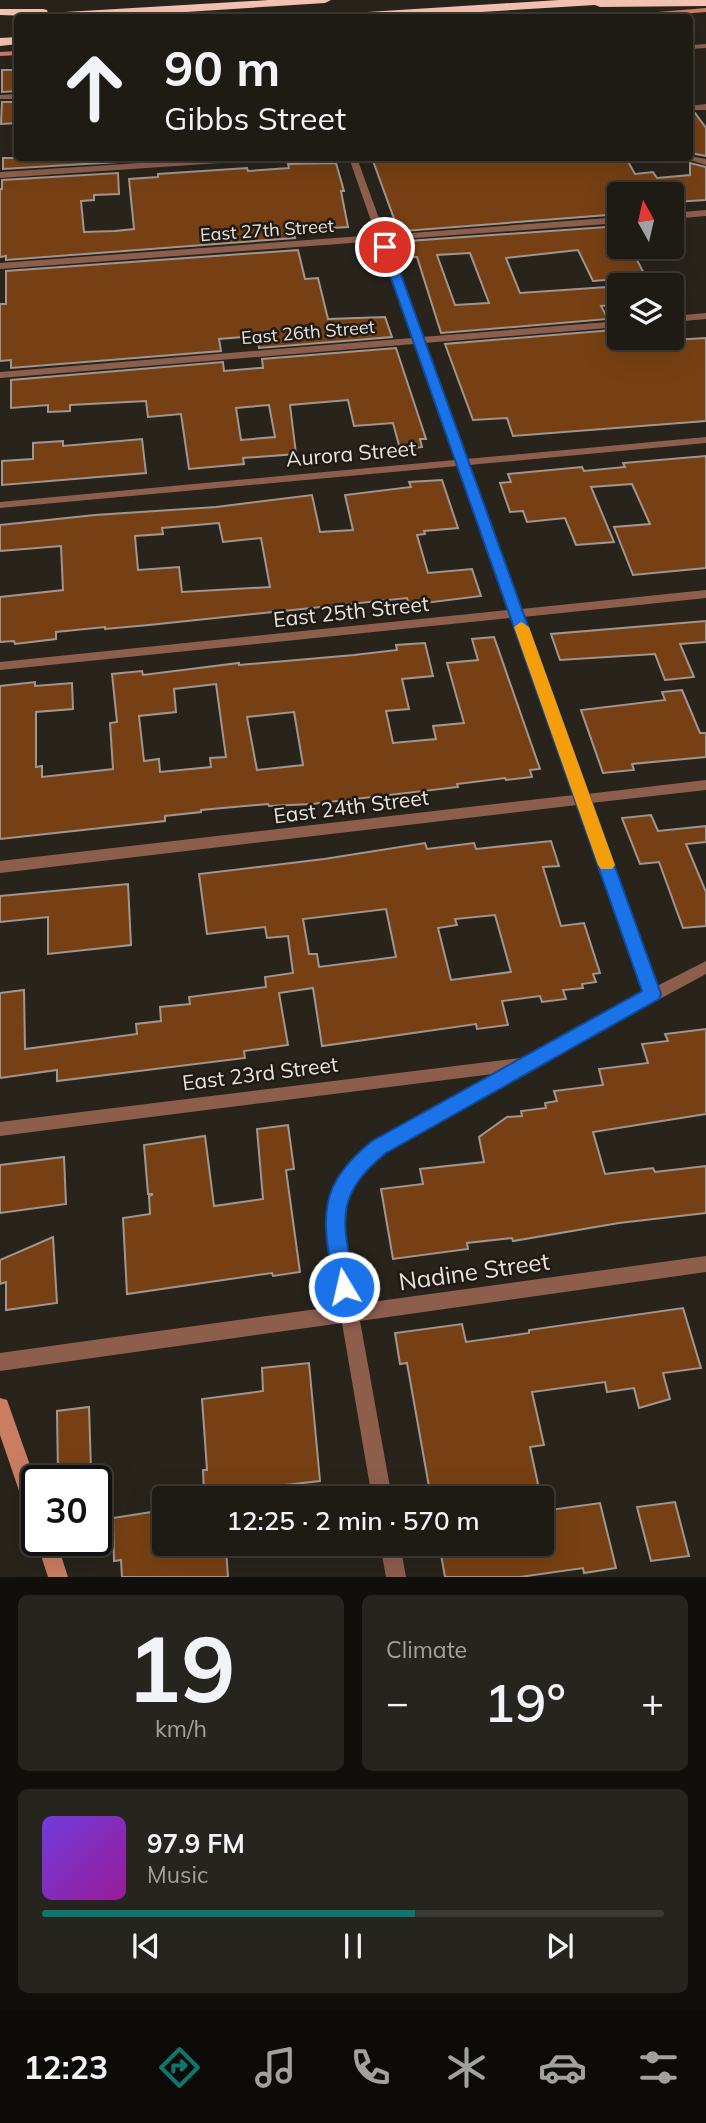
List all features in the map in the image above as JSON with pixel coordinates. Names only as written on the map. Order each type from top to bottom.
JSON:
[{"type":"highway","points":[[89,14],[325,0]]},
{"type":"highway","points":[[384,14],[614,0]]},
{"type":"highway","points":[[528,5],[706,3]]},
{"type":"highway","points":[[0,12],[119,12]]},
{"type":"main road","points":[[648,14],[706,10]]},
{"type":"main road","points":[[0,1407],[21,1468]]},
{"type":"main road","points":[[51,1556],[58,1577]]},
{"type":"street","points":[[0,175],[205,161]]},
{"type":"street","points":[[355,161],[652,994]]},
{"type":"street","points":[[684,215],[706,213]]},
{"type":"street","name":"East 27th Street","points":[[0,266],[607,221]]},
{"type":"street","points":[[684,318],[706,316]]},
{"type":"street","name":"East 26th Street","points":[[0,375],[607,325]]},
{"type":"street","name":"Aurora Street","points":[[0,505],[706,440]]},
{"type":"street","name":"East 25th Street","points":[[0,666],[706,594]]},
{"type":"street","name":"East 24th Street","points":[[0,867],[706,785]]},
{"type":"street","points":[[380,1486],[336,1234],[336,1204],[343,1183],[359,1163],[379,1147],[526,1063],[706,967]]},
{"type":"street","points":[[685,979],[706,976]]},
{"type":"street","name":"East 23rd Street","points":[[0,1129],[526,1063]]},
{"type":"street","name":"Nadine Street","points":[[0,1362],[706,1264]]},
{"type":"street","points":[[392,1556],[396,1577]]},
{"type":"building","points":[[2,70],[14,70],[14,91],[2,92]]},
{"type":"building","points":[[2,102],[14,102],[14,123],[1,124]]},
{"type":"building","points":[[693,113],[706,128],[706,156],[693,154]]},
{"type":"building","points":[[3,158],[14,158],[14,161],[118,161],[118,162],[3,169]]},
{"type":"building","points":[[373,161],[628,161],[635,174],[653,172],[657,178],[690,175],[690,163],[706,167],[706,200],[684,201],[684,182],[607,182],[607,215],[404,231],[401,224],[396,224]]},
{"type":"building","points":[[336,163],[344,191],[341,191],[348,227],[293,230],[295,238],[6,260],[6,256],[0,257],[2,180],[118,173],[119,194],[94,195],[94,200],[81,201],[84,232],[115,231],[134,229],[129,179],[158,177],[158,174],[247,168],[248,171],[289,168],[288,164]]},
{"type":"building","points":[[607,227],[607,259],[636,259],[644,273],[607,273],[607,280],[593,281],[578,250],[506,258],[520,293],[607,287],[607,306],[601,306],[607,319],[441,333],[417,257],[413,257],[408,241]],"holes":[[[470,253],[489,303],[455,305],[437,255]]]},
{"type":"building","points":[[298,250],[305,279],[318,278],[328,319],[385,317],[392,337],[259,348],[257,336],[219,339],[221,351],[11,368],[11,360],[0,361],[0,304],[6,304],[6,271]]},
{"type":"building","points":[[607,330],[607,350],[684,350],[684,339],[706,338],[706,421],[513,436],[507,418],[473,420],[445,344]]},
{"type":"building","points":[[396,348],[426,439],[420,439],[422,447],[400,449],[393,423],[354,426],[348,400],[290,405],[296,454],[243,458],[244,464],[189,469],[181,414],[148,417],[146,401],[70,405],[70,411],[48,412],[48,405],[11,408],[11,380],[223,362],[224,371],[263,368],[262,359]],"holes":[[[269,405],[275,437],[241,440],[236,408]]]},
{"type":"building","points":[[142,439],[146,473],[2,485],[2,461],[33,459],[33,443],[63,441],[63,446]]},
{"type":"building","points":[[706,456],[706,568],[633,575],[614,527],[650,524],[632,484],[591,487],[614,542],[576,545],[565,518],[527,522],[523,511],[510,512],[500,483],[511,482],[508,474],[582,467],[584,471],[625,467],[623,463]]},
{"type":"building","points":[[442,480],[458,528],[424,531],[425,534],[417,535],[428,573],[472,569],[481,596],[409,605],[407,598],[56,632],[56,639],[15,644],[14,641],[0,642],[0,597],[63,590],[61,546],[0,551],[0,525],[216,507],[312,495],[320,532],[353,530],[345,495],[411,487],[409,482]],"holes":[[[219,523],[223,542],[261,538],[270,587],[182,592],[179,567],[138,570],[135,536],[163,534],[162,528]]]},
{"type":"building","points":[[706,621],[706,642],[680,644],[694,677],[665,680],[655,654],[560,660],[551,634]]},
{"type":"building","points":[[494,637],[540,769],[530,770],[532,777],[505,778],[457,784],[458,787],[312,804],[268,804],[201,810],[165,816],[165,821],[0,839],[0,686],[35,682],[35,686],[72,683],[73,709],[36,712],[36,767],[42,766],[42,777],[113,769],[110,723],[117,722],[112,674],[142,671],[143,675],[239,663],[354,655],[397,650],[396,645],[425,643],[433,676],[402,679],[409,709],[386,711],[393,743],[436,739],[433,726],[464,723],[447,663],[478,660],[472,639]],"holes":[[[216,684],[226,757],[210,758],[211,767],[160,772],[159,759],[144,761],[139,716],[176,712],[174,689]],[[294,712],[303,765],[257,770],[247,717]]]},
{"type":"building","points":[[682,690],[700,733],[706,733],[706,757],[632,764],[634,770],[603,773],[581,710],[665,700],[662,692]]},
{"type":"building","points":[[651,815],[658,831],[706,826],[706,842],[686,844],[706,892],[706,926],[683,928],[659,862],[640,864],[622,818]]},
{"type":"building","points":[[551,841],[559,866],[543,867],[561,926],[584,923],[600,973],[593,974],[596,982],[582,984],[583,988],[563,990],[566,999],[542,1002],[540,996],[502,1001],[508,1025],[477,1029],[476,1024],[322,1046],[313,988],[279,993],[288,1045],[244,1051],[245,1058],[57,1081],[57,1070],[0,1078],[0,993],[24,990],[25,1049],[137,1034],[136,1024],[161,1021],[160,1007],[190,1004],[189,997],[266,987],[265,977],[293,973],[288,936],[267,938],[265,927],[207,934],[199,874],[324,859],[425,843],[427,849],[474,843],[476,849]],"holes":[[[386,909],[396,957],[319,967],[317,954],[309,954],[303,919]],[[495,915],[511,972],[451,980],[438,928],[457,925],[455,919]]]},
{"type":"building","points":[[128,884],[131,945],[48,954],[48,917],[0,922],[0,896]]},
{"type":"building","points":[[706,1029],[706,1114],[593,1132],[605,1174],[653,1168],[655,1172],[706,1166],[706,1213],[619,1223],[513,1241],[512,1238],[467,1243],[468,1249],[393,1259],[381,1189],[423,1184],[420,1169],[484,1162],[479,1137],[507,1117],[522,1116],[521,1111],[546,1108],[545,1103],[557,1101],[554,1091],[603,1085],[599,1069],[648,1063],[642,1044],[668,1041],[665,1034]]},
{"type":"building","points":[[288,1125],[294,1169],[286,1170],[300,1272],[273,1276],[272,1273],[127,1294],[123,1218],[150,1214],[149,1196],[153,1194],[148,1194],[144,1145],[205,1136],[214,1206],[263,1199],[257,1129]]},
{"type":"building","points":[[64,1157],[66,1204],[0,1213],[0,1165]]},
{"type":"building","points":[[53,1237],[57,1303],[6,1310],[6,1282],[0,1284],[0,1260]]},
{"type":"building","points":[[683,1308],[701,1368],[663,1373],[670,1399],[639,1408],[634,1388],[607,1392],[605,1382],[532,1392],[544,1445],[530,1447],[538,1486],[429,1486],[407,1363],[400,1364],[395,1333],[462,1324],[466,1342],[529,1333],[529,1330]]},
{"type":"building","points":[[309,1363],[320,1481],[275,1486],[204,1486],[203,1470],[207,1470],[202,1399],[263,1391],[262,1368]]},
{"type":"building","points":[[89,1407],[91,1465],[58,1465],[57,1411]]},
{"type":"building","points":[[675,1502],[689,1556],[651,1561],[637,1507]]},
{"type":"building","points":[[600,1503],[616,1568],[584,1573],[583,1568],[520,1577],[445,1577],[441,1556],[554,1556],[554,1509]]},
{"type":"building","points":[[152,1512],[152,1556],[227,1556],[228,1577],[122,1577],[121,1560],[114,1561],[113,1518]]},
{"type":"slow traffic","points":[[521,627],[606,865]]},
{"type":"route","points":[[344,1287],[336,1234],[336,1204],[343,1183],[359,1163],[379,1147],[652,994],[385,247]]}]
